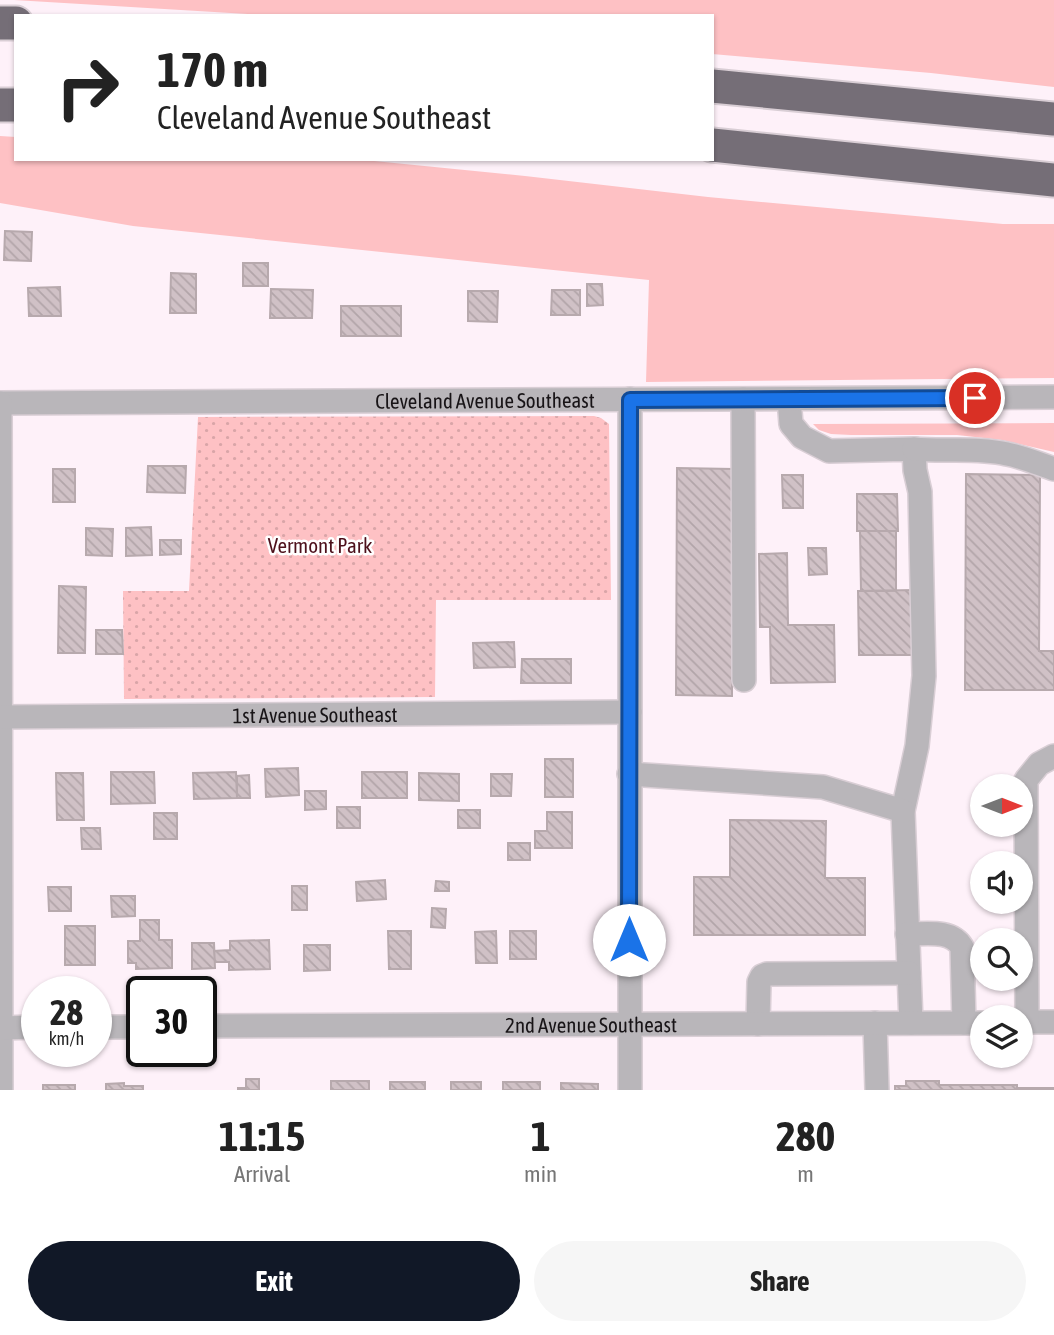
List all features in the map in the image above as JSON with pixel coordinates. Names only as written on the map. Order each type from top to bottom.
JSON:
[{"type":"highway","points":[[714,86],[1054,119]]},
{"type":"highway","points":[[714,145],[1054,180]]},
{"type":"street","name":"Cleveland Avenue Southeast","points":[[0,403],[1054,397]]},
{"type":"street","points":[[789,399],[791,424],[802,437],[829,452],[964,450],[1007,454],[1054,469]]},
{"type":"street","points":[[629,1090],[630,400]]},
{"type":"street","points":[[743,400],[744,680]]},
{"type":"street","points":[[0,403],[1,1090]]},
{"type":"street","points":[[911,1023],[903,811],[917,746],[925,676],[920,492],[914,449]]},
{"type":"street","name":"1st Avenue Southeast","points":[[0,717],[630,712]]},
{"type":"street","points":[[1024,1005],[1026,780],[1039,764],[1054,755]]},
{"type":"street","points":[[629,774],[823,787],[903,811]]},
{"type":"street","points":[[908,934],[946,934],[958,942],[962,947],[970,1005]]},
{"type":"street","points":[[758,1024],[759,982],[766,974],[909,973]]},
{"type":"street","points":[[1033,1022],[1054,1022]]},
{"type":"street","points":[[875,1023],[877,1090]]},
{"type":"street","name":"2nd Avenue Southeast","points":[[217,1026],[970,1023]]},
{"type":"street","points":[[1,1028],[21,1027]]},
{"type":"green space","points":[[14,0],[1054,0],[1054,87],[931,73],[714,54],[714,14],[246,14]]},
{"type":"green space","points":[[0,136],[14,137],[14,161],[374,161],[708,197],[1003,224],[1054,224],[1054,378],[646,382],[649,280],[133,226],[0,203]]},
{"type":"green space","name":"Vermont Park","points":[[594,416],[609,424],[611,600],[436,600],[435,697],[124,699],[123,591],[189,591],[198,417]]},
{"type":"green space","points":[[1054,423],[1054,452],[1002,440],[957,435],[831,434],[819,430],[813,424]]},
{"type":"building","points":[[5,231],[32,232],[31,261],[4,260]]},
{"type":"building","points":[[243,263],[268,263],[268,286],[243,286]]},
{"type":"building","points":[[171,273],[196,274],[196,313],[170,313]]},
{"type":"building","points":[[587,284],[602,284],[603,305],[587,306]]},
{"type":"building","points":[[60,287],[61,316],[29,316],[28,288]]},
{"type":"building","points":[[271,289],[313,290],[312,318],[270,318]]},
{"type":"building","points":[[552,290],[580,290],[580,315],[551,315]]},
{"type":"building","points":[[468,291],[498,291],[497,322],[468,321]]},
{"type":"building","points":[[341,306],[401,306],[401,336],[341,336]]},
{"type":"building","points":[[148,466],[186,466],[185,493],[147,492]]},
{"type":"building","points":[[677,468],[733,469],[732,696],[676,695]]},
{"type":"building","points":[[53,469],[75,469],[75,502],[53,502]]},
{"type":"building","points":[[966,474],[1040,475],[1039,651],[1054,651],[1054,690],[965,690]]},
{"type":"building","points":[[782,475],[803,475],[803,508],[783,508]]},
{"type":"building","points":[[857,494],[897,494],[898,531],[857,531]]},
{"type":"building","points":[[151,527],[152,555],[126,556],[126,528]]},
{"type":"building","points":[[86,528],[113,529],[112,556],[86,555]]},
{"type":"building","points":[[860,531],[896,531],[896,591],[861,591]]},
{"type":"building","points":[[160,540],[181,540],[181,554],[160,555]]},
{"type":"building","points":[[808,548],[826,548],[827,574],[809,575]]},
{"type":"building","points":[[787,553],[788,625],[834,625],[835,682],[771,683],[770,627],[760,627],[759,554]]},
{"type":"building","points":[[59,586],[86,587],[85,653],[58,653]]},
{"type":"building","points":[[914,590],[914,655],[859,655],[858,591]]},
{"type":"building","points":[[96,630],[122,630],[123,654],[96,654]]},
{"type":"building","points":[[514,642],[515,667],[474,668],[473,643]]},
{"type":"building","points":[[522,659],[571,659],[571,683],[521,683]]},
{"type":"building","points":[[545,759],[573,759],[573,797],[545,797]]},
{"type":"building","points":[[298,768],[299,795],[266,797],[265,769]]},
{"type":"building","points":[[111,772],[154,772],[155,803],[111,804]]},
{"type":"building","points":[[236,772],[237,798],[194,799],[193,773]]},
{"type":"building","points":[[362,772],[407,772],[407,798],[362,798]]},
{"type":"building","points":[[56,773],[83,773],[84,820],[57,820]]},
{"type":"building","points":[[419,773],[459,774],[459,801],[419,800]]},
{"type":"building","points":[[491,774],[512,774],[511,796],[491,796]]},
{"type":"building","points":[[249,775],[250,798],[237,798],[237,776]]},
{"type":"building","points":[[305,791],[326,791],[326,809],[305,810]]},
{"type":"building","points":[[337,807],[360,807],[360,828],[337,828]]},
{"type":"building","points":[[458,810],[480,810],[480,828],[458,828]]},
{"type":"building","points":[[547,812],[572,812],[572,848],[535,848],[535,831],[547,831]]},
{"type":"building","points":[[154,813],[177,813],[177,839],[154,839]]},
{"type":"building","points":[[730,820],[826,821],[825,878],[865,878],[865,935],[694,935],[694,877],[730,877]]},
{"type":"building","points":[[81,828],[100,828],[101,849],[82,849]]},
{"type":"building","points":[[508,843],[530,843],[530,860],[508,860]]},
{"type":"building","points":[[385,880],[386,899],[357,901],[356,882]]},
{"type":"building","points":[[436,881],[449,882],[449,891],[435,891]]},
{"type":"building","points":[[292,886],[307,886],[307,910],[292,910]]},
{"type":"building","points":[[48,887],[71,887],[71,911],[49,911]]},
{"type":"building","points":[[111,896],[135,896],[135,916],[112,917]]},
{"type":"building","points":[[432,908],[446,909],[445,928],[431,927]]},
{"type":"building","points":[[140,920],[159,920],[159,940],[172,940],[172,968],[136,969],[136,963],[128,963],[128,941],[140,941]]},
{"type":"building","points":[[65,926],[95,926],[95,965],[65,965]]},
{"type":"building","points":[[388,931],[411,931],[411,969],[389,969]]},
{"type":"building","points":[[496,931],[497,963],[476,963],[475,932]]},
{"type":"building","points":[[510,931],[536,931],[536,959],[510,959]]},
{"type":"building","points":[[269,940],[270,969],[229,970],[229,962],[215,962],[214,951],[230,950],[230,941]]},
{"type":"building","points":[[192,943],[214,943],[215,968],[192,969]]},
{"type":"building","points":[[304,945],[330,945],[330,970],[304,971]]},
{"type":"building","points":[[246,1079],[259,1079],[259,1090],[238,1090],[246,1088]]},
{"type":"building","points":[[331,1081],[369,1081],[369,1090],[331,1090]]},
{"type":"building","points":[[906,1081],[939,1081],[939,1085],[1017,1085],[1017,1088],[1054,1090],[895,1090],[895,1086],[906,1086]]},
{"type":"building","points":[[390,1082],[425,1082],[425,1090],[390,1090]]},
{"type":"building","points":[[451,1082],[481,1082],[481,1090],[451,1090]]},
{"type":"building","points":[[503,1082],[540,1082],[540,1090],[503,1090]]},
{"type":"building","points":[[124,1083],[124,1086],[143,1086],[143,1090],[106,1090],[106,1084]]},
{"type":"building","points":[[561,1083],[598,1084],[598,1090],[561,1090]]},
{"type":"building","points":[[43,1085],[75,1085],[75,1090],[43,1090]]},
{"type":"route","points":[[629,940],[630,400],[975,398]]}]
